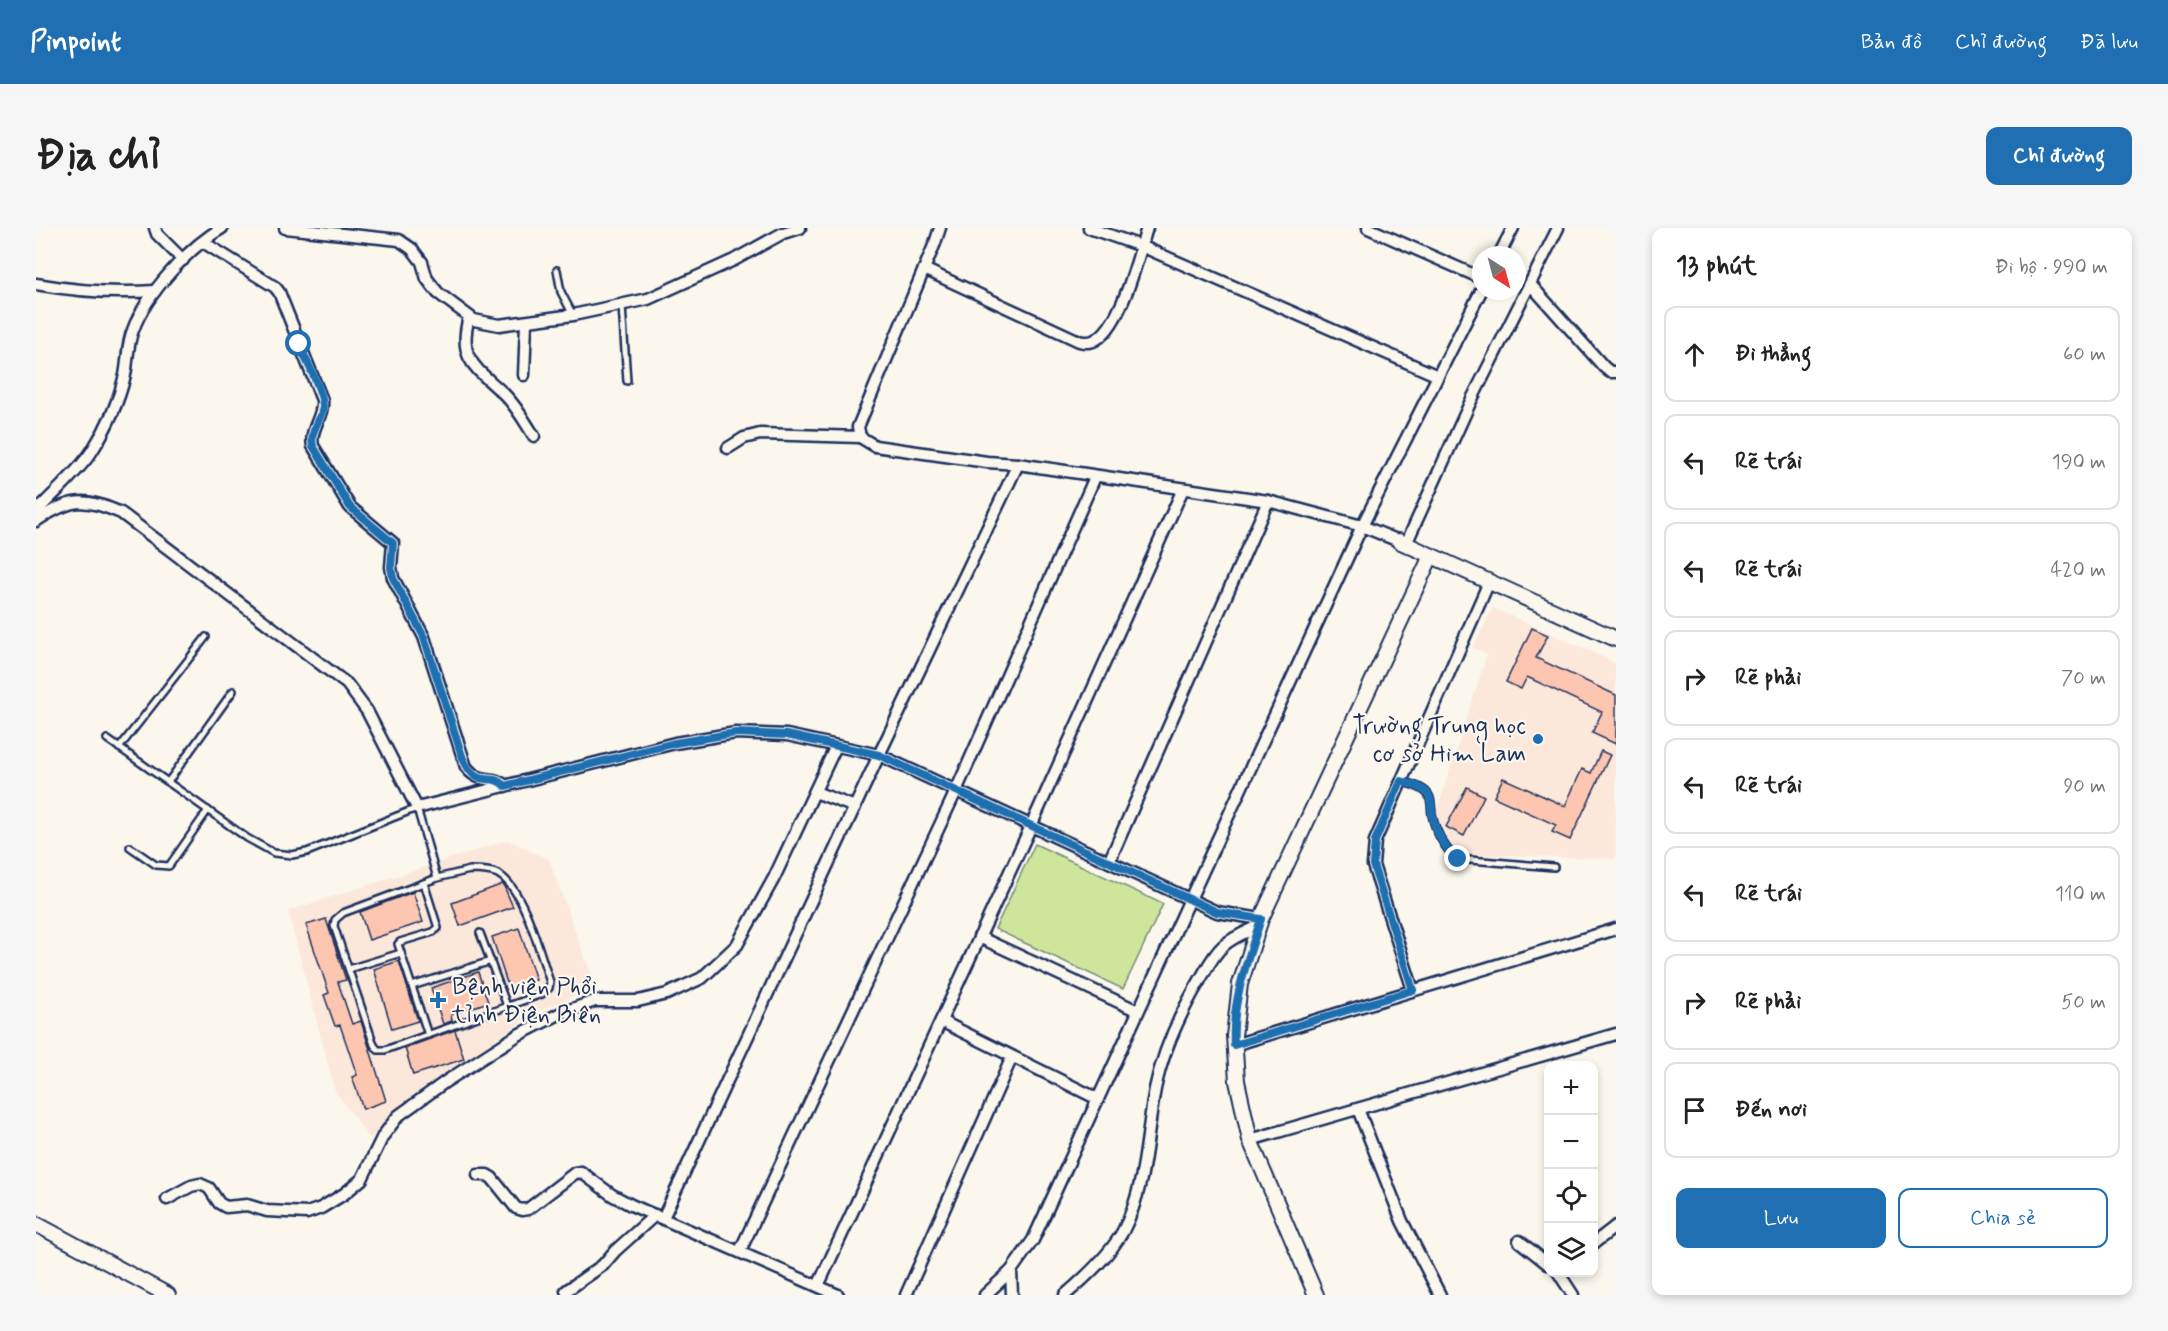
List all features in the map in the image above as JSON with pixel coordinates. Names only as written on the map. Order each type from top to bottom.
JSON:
[{"type":"street","points":[[154,228],[157,234],[183,260]]},
{"type":"street","points":[[285,228],[391,238],[405,243],[422,262],[427,279],[432,286],[469,317],[481,323],[499,325],[573,315],[648,299],[734,260],[783,233],[800,228]]},
{"type":"street","points":[[860,436],[858,427],[940,228]]},
{"type":"street","points":[[1089,228],[1141,246],[1438,376]]},
{"type":"street","points":[[924,270],[1078,341],[1087,342],[1094,340],[1113,323],[1147,228]]},
{"type":"street","points":[[1368,228],[1472,274]]},
{"type":"street","points":[[1504,246],[1513,228]]},
{"type":"street","points":[[1402,542],[1558,228]]},
{"type":"street","points":[[36,512],[91,452],[119,395],[132,333],[139,315],[155,291],[183,260],[218,229]]},
{"type":"street","points":[[203,242],[275,287],[279,292],[322,400],[323,408],[312,436],[313,446],[350,507],[393,543],[391,567],[393,578],[424,637],[466,767],[475,777],[489,781],[497,780],[505,786]]},
{"type":"street","points":[[36,284],[104,293],[155,291]]},
{"type":"street","points":[[1530,284],[1604,367],[1610,372],[1616,372]]},
{"type":"street","points":[[985,1295],[1011,1271],[1033,1240],[1362,526],[1476,300]]},
{"type":"street","points":[[469,317],[464,334],[473,365],[512,403],[534,436]]},
{"type":"street","points":[[524,375],[526,323]]},
{"type":"street","points":[[728,448],[744,438],[760,434],[860,436],[874,446],[898,451],[1018,464],[1268,501],[1362,526],[1616,639]]},
{"type":"street","points":[[566,1292],[603,1265],[621,1245],[659,1216],[1018,464]]},
{"type":"street","points":[[740,1251],[956,791],[1095,477]]},
{"type":"street","points":[[818,1286],[1031,826],[1183,489]]},
{"type":"street","points":[[36,521],[62,505],[85,501],[103,505],[121,513],[149,534],[347,684],[367,711],[417,808],[675,743],[736,733],[787,735],[879,755],[1217,912],[1260,923]]},
{"type":"street","points":[[1108,862],[1268,501]]},
{"type":"street","points":[[1316,1295],[1250,1140],[1237,1081],[1234,1045],[1240,984],[1260,923],[1431,556]]},
{"type":"street","points":[[1413,990],[1373,865],[1375,841],[1489,582]]},
{"type":"street","points":[[167,1199],[191,1186],[200,1184],[209,1188],[219,1203],[226,1207],[247,1205],[267,1211],[307,1213],[321,1208],[344,1194],[362,1179],[383,1136],[398,1116],[445,1082],[518,1035],[561,1013],[595,1001],[638,1001],[667,994],[702,978],[737,945],[774,878],[836,746]]},
{"type":"street","points":[[815,792],[855,807]]},
{"type":"street","points":[[1065,1295],[1106,1255],[1123,1232],[1133,1208],[1142,1173],[1155,1090],[1163,1056],[1185,1006],[1221,948],[1260,923]]},
{"type":"street","points":[[1234,1045],[1616,929]]},
{"type":"street","points":[[979,937],[1138,1011]]},
{"type":"street","points":[[941,1022],[1098,1099]]},
{"type":"street","points":[[1250,1140],[1616,1034]]},
{"type":"street","points":[[906,1295],[1012,1057]]},
{"type":"street","points":[[1358,1109],[1402,1221],[1440,1295]]},
{"type":"street","points":[[478,1175],[487,1175],[492,1178],[516,1208],[522,1210],[528,1209],[575,1173],[581,1172],[612,1195],[838,1295]]},
{"type":"street","points":[[36,1224],[168,1295]]},
{"type":"street","points":[[1598,1239],[1616,1226]]},
{"type":"street","points":[[1519,1241],[1544,1261]]},
{"type":"street","points":[[1011,1271],[1012,1295]]},
{"type":"street","points":[[1561,1277],[1573,1295]]},
{"type":"lane","points":[[558,270],[561,292],[573,315]]},
{"type":"lane","points":[[622,306],[627,381]]},
{"type":"lane","points":[[119,748],[206,637]]},
{"type":"lane","points":[[168,782],[233,691]]},
{"type":"lane","points":[[107,739],[247,838],[274,853],[283,855],[307,852],[417,808],[437,878]]},
{"type":"lane","points":[[1401,781],[1427,793],[1433,819],[1451,855],[1458,859],[1554,867]]},
{"type":"lane","points":[[130,847],[156,865],[169,866],[208,810]]},
{"type":"lane","points":[[470,870],[486,870],[499,874],[512,886],[521,901],[550,982],[549,988],[543,994],[385,1050],[378,1050],[334,926],[338,917],[343,913],[437,878],[470,870]]},
{"type":"lane","points":[[424,883],[438,928],[433,932],[398,944],[428,1035]]},
{"type":"lane","points":[[480,933],[507,1006]]},
{"type":"lane","points":[[349,969],[401,953]]},
{"type":"lane","points":[[412,986],[491,961]]},
{"type":"shaded area","name":"Trường Trung học cơ sở Him Lam","points":[[1493,608],[1616,663],[1616,859],[1461,854],[1454,850],[1448,842],[1436,814],[1487,655],[1473,647]]},
{"type":"shaded area","name":"Bệnh viện Phổi tỉnh Điện Biên","points":[[508,840],[549,860],[596,987],[536,1012],[403,1102],[370,1139],[335,1091],[288,911]]},
{"type":"green space","points":[[1035,844],[1163,904],[1123,989],[995,929]]},
{"type":"building","points":[[1532,628],[1548,635],[1536,658],[1616,695],[1616,744],[1592,733],[1602,712],[1527,677],[1521,689],[1506,682]]},
{"type":"building","points":[[1601,751],[1610,755],[1570,840],[1552,832],[1556,825],[1494,797],[1503,778],[1565,806],[1582,769],[1591,773]]},
{"type":"building","points":[[1467,787],[1484,796],[1464,836],[1446,827]]},
{"type":"building","points":[[503,884],[513,907],[460,926],[452,903]]},
{"type":"building","points":[[413,892],[423,922],[369,940],[360,912]]},
{"type":"building","points":[[326,919],[346,980],[338,982],[352,1024],[361,1021],[386,1101],[363,1109],[352,1077],[357,1075],[340,1025],[335,1026],[324,995],[329,993],[306,925]]},
{"type":"building","points":[[519,928],[536,980],[509,989],[492,937]]},
{"type":"building","points":[[399,961],[418,1021],[392,1029],[374,969]]},
{"type":"building","points":[[478,972],[488,1002],[451,1015],[452,1021],[443,1024],[431,988]]},
{"type":"building","points":[[455,1030],[464,1059],[413,1075],[405,1048]]},
{"type":"place","name":"Trường Trung học cơ sở Him Lam","points":[[1538,739]]},
{"type":"place","name":"Bệnh viện Phổi tỉnh Điện Biên","points":[[438,1000]]},
{"type":"route","points":[[299,344],[322,400],[323,408],[312,436],[313,446],[350,507],[393,543],[391,567],[393,578],[424,637],[466,767],[475,777],[489,781],[497,780],[505,786],[675,743],[736,733],[787,735],[879,755],[1217,912],[1261,919],[1240,984],[1234,1045],[1413,990],[1373,865],[1375,841],[1401,781],[1427,793],[1433,819],[1451,855],[1458,859]]}]
